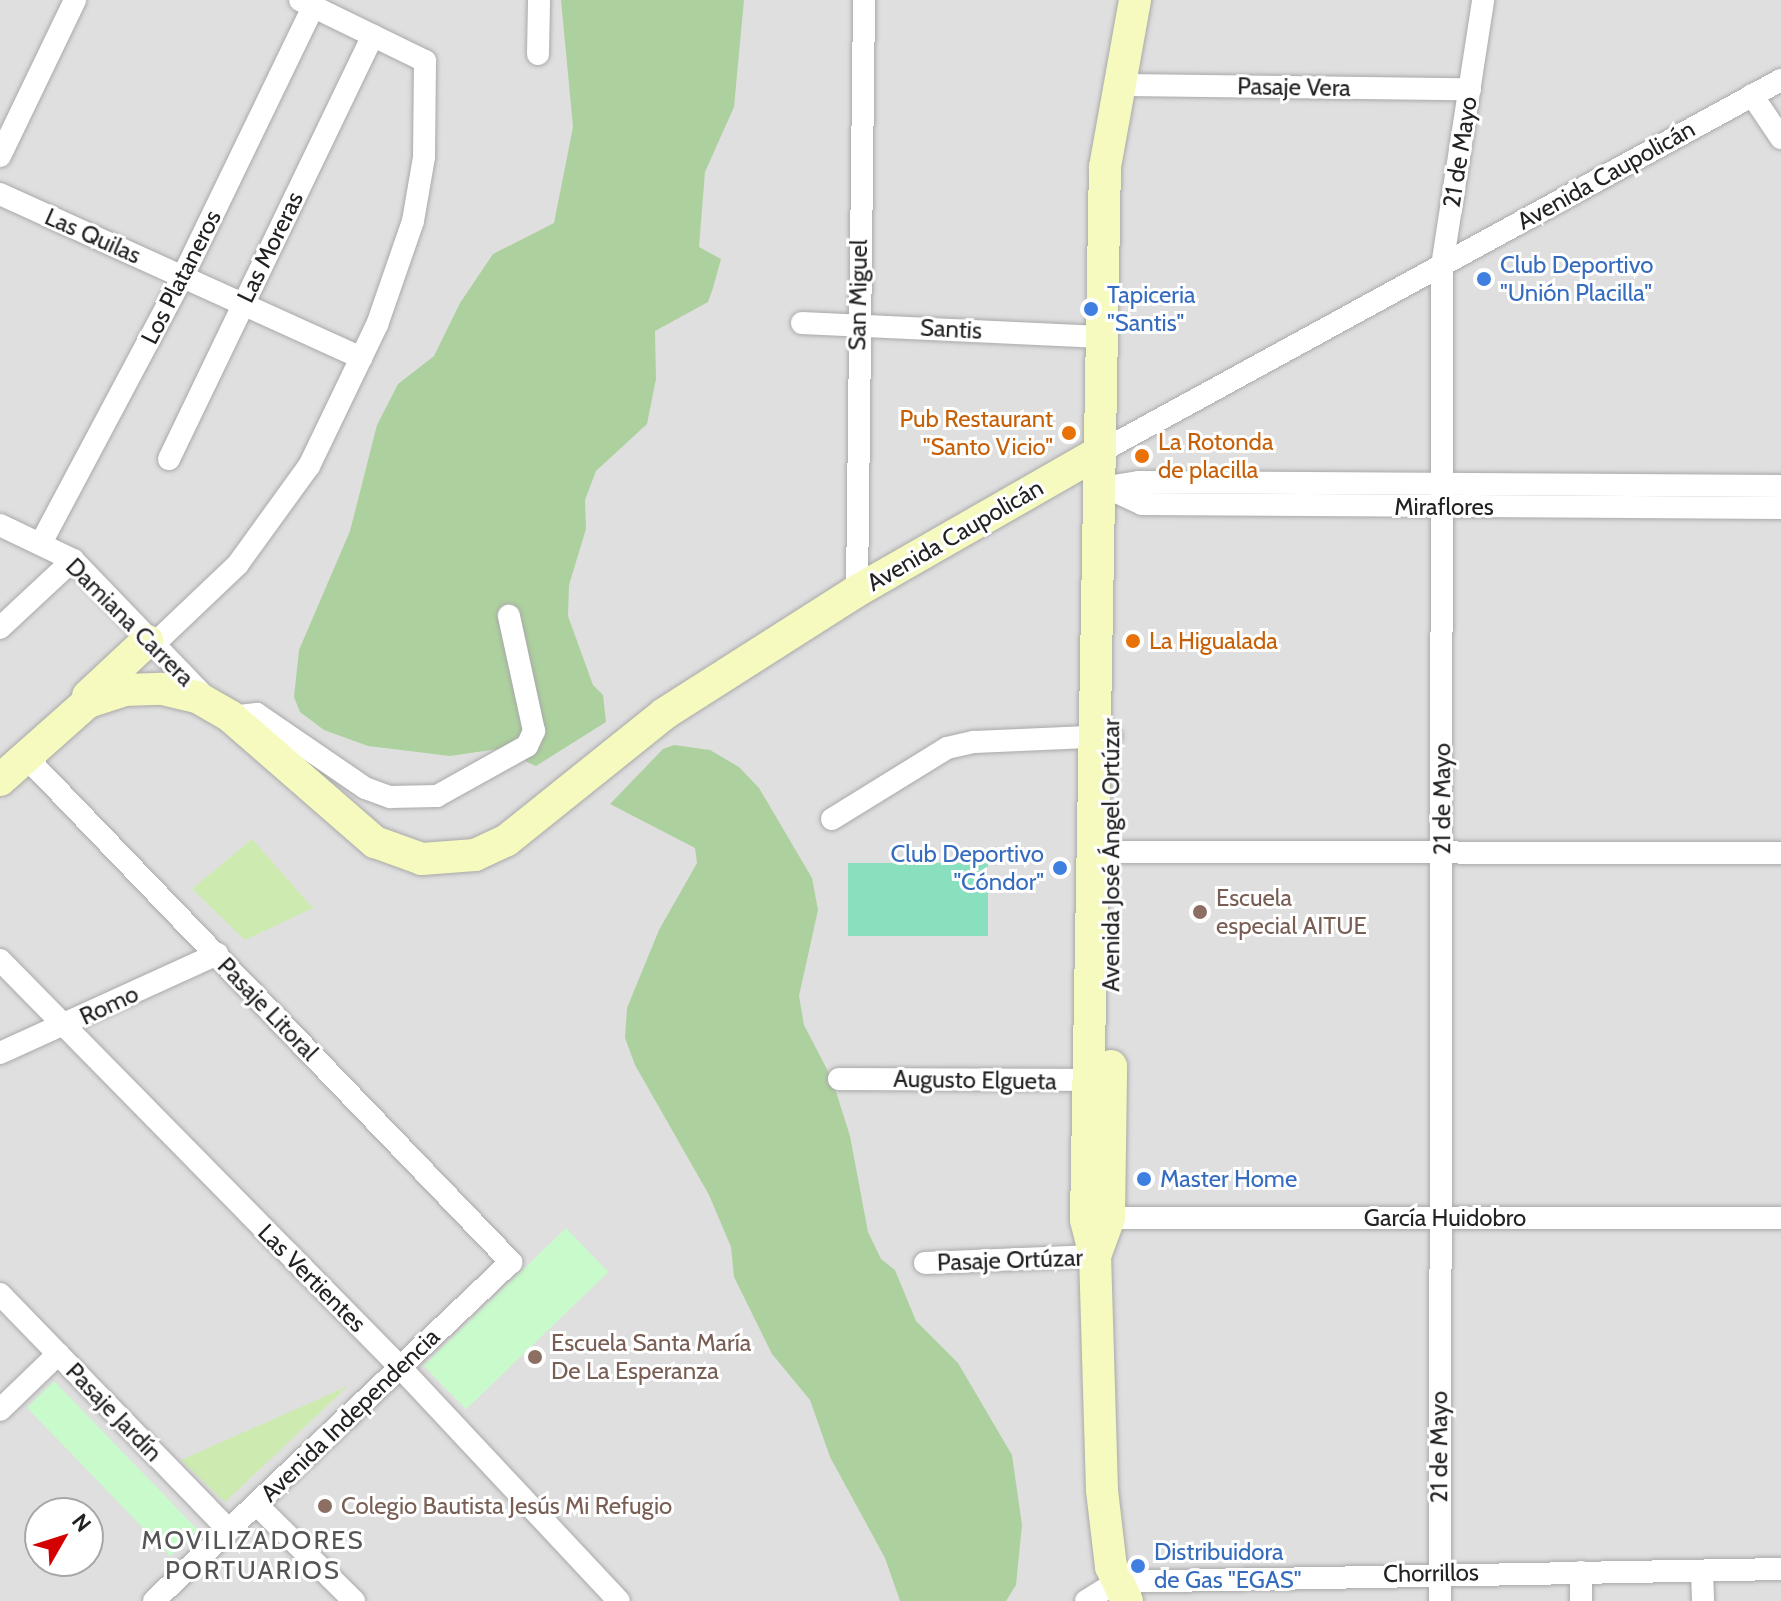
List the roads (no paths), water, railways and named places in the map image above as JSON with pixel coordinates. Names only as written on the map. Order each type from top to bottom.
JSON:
[{"type":"main road","name":"Avenida José Ángel Ortúzar","points":[[1095,1256],[1109,1218],[1100,1080],[1103,852],[1100,452],[1105,167],[1135,0]]},
{"type":"main road","name":"Avenida Caupolicán","points":[[222,711],[361,833],[406,856],[439,860],[475,855],[507,840],[664,714],[857,591],[1100,452]]},
{"type":"main road","points":[[0,780],[71,712],[150,644]]},
{"type":"main road","points":[[71,712],[105,695],[143,688],[181,692],[222,711]]},
{"type":"main road","name":"Avenida José Ángel Ortúzar","points":[[1100,1080],[1086,1220],[1095,1256],[1102,1490],[1121,1591]]},
{"type":"street","points":[[0,156],[75,0]]},
{"type":"street","points":[[538,54],[539,0]]},
{"type":"street","name":"San Miguel","points":[[857,591],[856,324],[864,0]]},
{"type":"street","name":"21 de Mayo","points":[[1440,1601],[1442,266],[1483,0]]},
{"type":"street","points":[[150,644],[238,564],[287,500],[328,431],[392,291],[413,221],[425,147],[425,61],[306,3]]},
{"type":"street","name":"Los Plataneros","points":[[41,543],[183,276],[306,3]]},
{"type":"street","name":"Las Moreras","points":[[169,459],[373,36]]},
{"type":"street","name":"Avenida Caupolicán","points":[[1100,452],[1781,80]]},
{"type":"street","name":"Pasaje Vera","points":[[1118,85],[1470,89]]},
{"type":"street","points":[[1752,95],[1781,138]]},
{"type":"street","name":"Las Quilas","points":[[0,194],[361,358]]},
{"type":"street","name":"Santis","points":[[802,323],[1101,337]]},
{"type":"street","name":"Miraflores","points":[[1102,489],[1139,482],[1442,481],[1781,486]]},
{"type":"street","name":"Miraflores","points":[[1102,489],[1142,504],[1781,508]]},
{"type":"street","name":"Damiana Carrera","points":[[0,525],[73,560],[150,644],[222,711]]},
{"type":"street","points":[[0,628],[73,560]]},
{"type":"street","points":[[222,711],[257,714],[365,788],[390,797],[437,796],[527,746],[534,731],[509,616]]},
{"type":"street","points":[[832,819],[947,748],[974,742],[1102,736]]},
{"type":"street","name":"Pasaje Litoral","points":[[25,756],[511,1262]]},
{"type":"street","points":[[1103,852],[1781,853]]},
{"type":"street","name":"Romo","points":[[0,1053],[63,1027],[217,954]]},
{"type":"street","name":"Las Vertientes","points":[[0,960],[400,1367],[619,1601]]},
{"type":"street","name":"Augusto Elgueta","points":[[839,1079],[1100,1080]]},
{"type":"street","name":"García Huidobro","points":[[1109,1218],[1781,1218]]},
{"type":"street","name":"Pasaje Ortúzar","points":[[925,1263],[1095,1256]]},
{"type":"street","name":"Avenida Independencia","points":[[154,1601],[511,1262]]},
{"type":"street","name":"Pasaje Jardín","points":[[0,1294],[229,1530]]},
{"type":"street","points":[[0,1410],[58,1354]]},
{"type":"street","points":[[256,1504],[354,1601]]},
{"type":"street","name":"Chorrillos","points":[[1121,1591],[1439,1572],[1781,1569]]},
{"type":"street","points":[[1702,1571],[1703,1601]]},
{"type":"street","points":[[1581,1572],[1581,1601]]},
{"type":"street","points":[[1086,1601],[1121,1591]]},
{"type":"place","name":"Club Deportivo \"Unión Placilla\"","points":[[1484,279]]},
{"type":"place","name":"Tapiceria \"Santis\"","points":[[1091,309]]},
{"type":"place","name":"Pub Restaurant \"Santo Vicio\"","points":[[1069,433]]},
{"type":"place","name":"La Rotonda de placilla","points":[[1142,456]]},
{"type":"place","name":"La Higualada","points":[[1133,641]]},
{"type":"place","name":"Club Deportivo \"Cóndor\"","points":[[1060,868]]},
{"type":"place","name":"Escuela especial AITUE","points":[[1200,912]]},
{"type":"place","name":"Master Home","points":[[1144,1179]]},
{"type":"place","name":"Escuela Santa María De La Esperanza","points":[[535,1357]]},
{"type":"place","name":"Colegio Bautista Jesús Mi Refugio","points":[[325,1506]]},
{"type":"place","name":"Distribuidora de Gas \"EGAS\"","points":[[1138,1566]]},
{"type":"district","name":"MOVILIZADORES PORTUARIOS","points":[[253,1556]]}]
